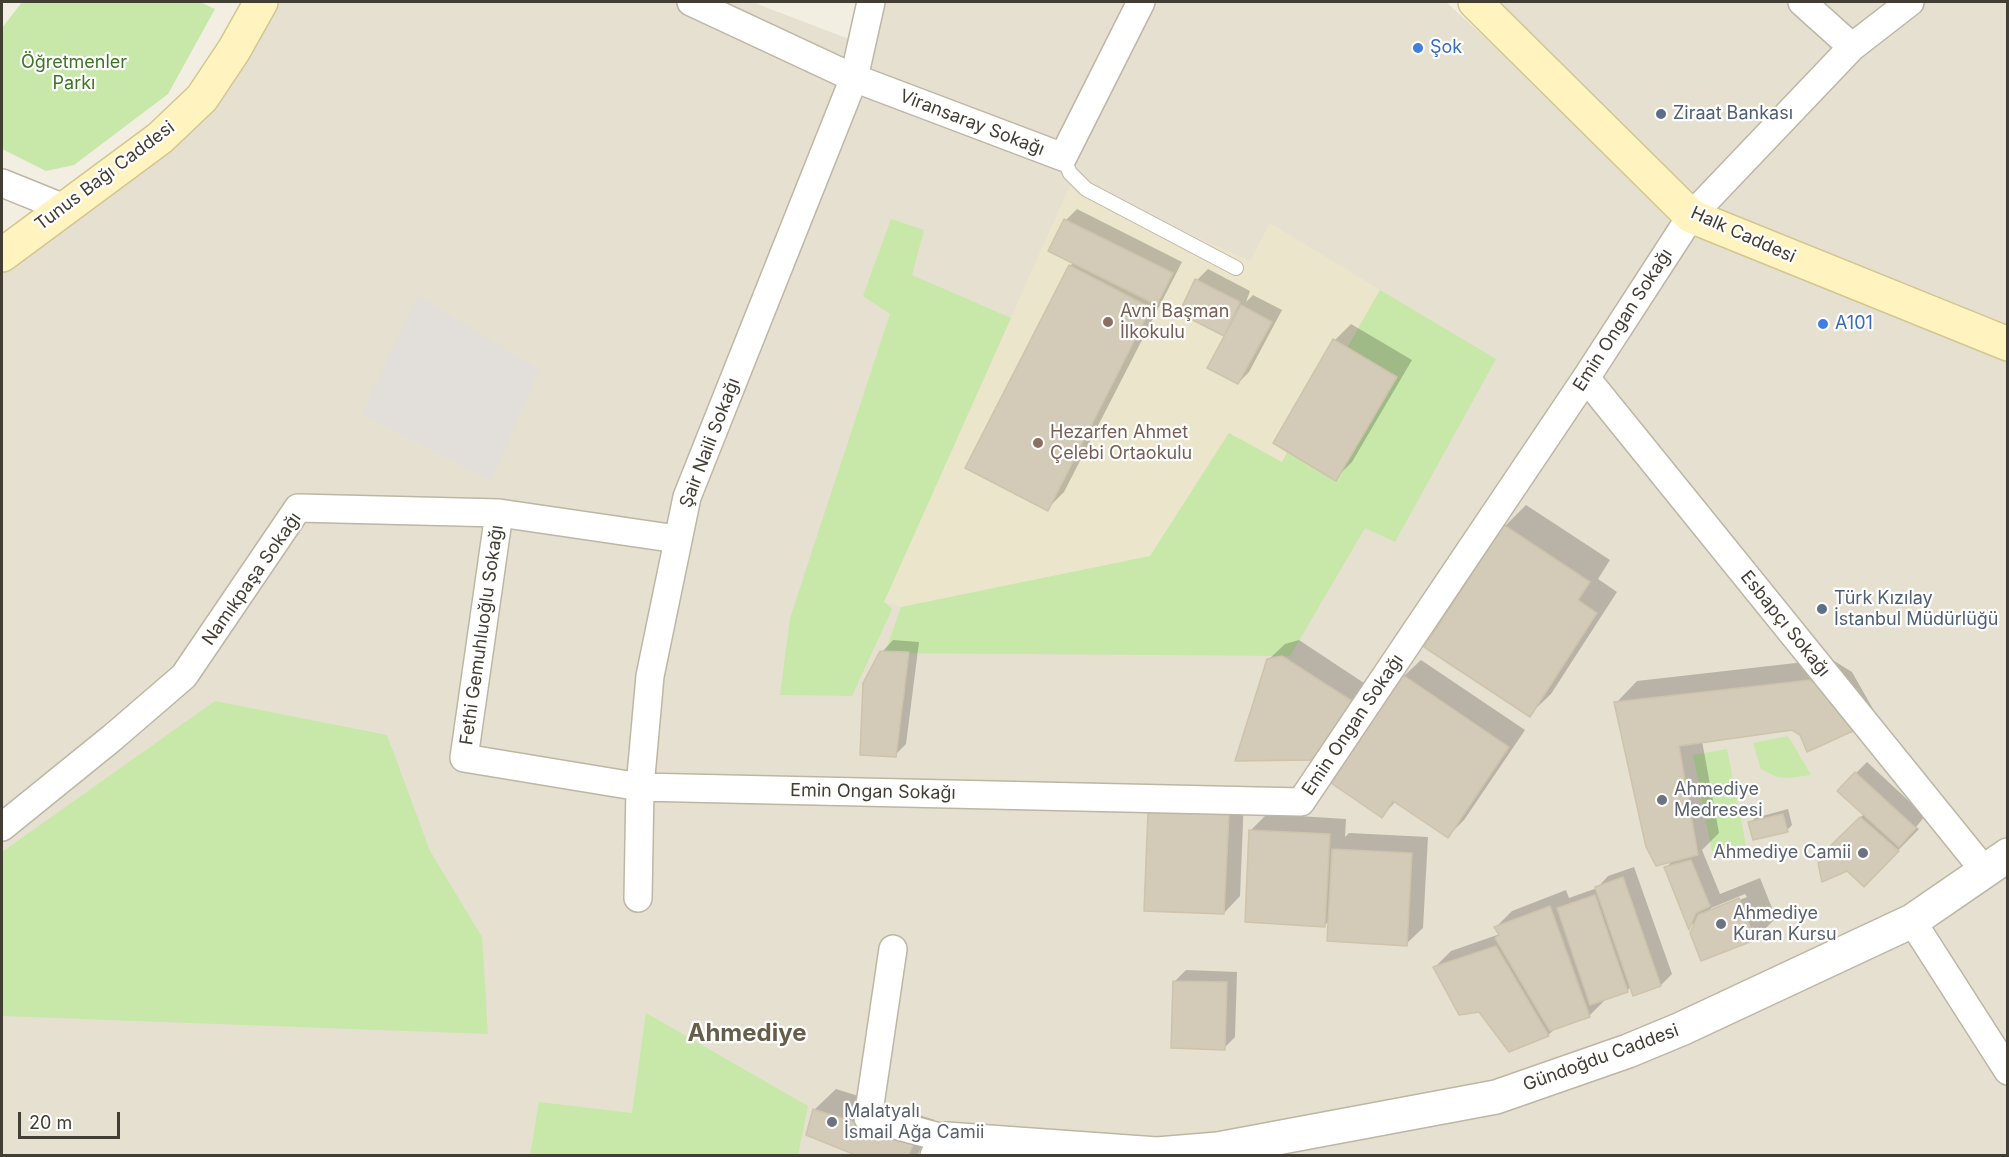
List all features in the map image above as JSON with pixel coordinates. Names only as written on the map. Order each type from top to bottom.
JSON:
[{"type":"main road","name":"Tunus Bağı Caddesi","points":[[2,255],[160,138],[202,98],[234,50],[261,2]]},
{"type":"main road","name":"Halk Caddesi","points":[[1475,2],[1691,216],[2007,344]]},
{"type":"street","name":"Viransaray Sokağı","points":[[691,2],[854,78],[1063,157],[1141,2]]},
{"type":"street","name":"Şair Naili Sokağı","points":[[638,898],[640,787],[650,676],[687,497],[854,78],[871,2]]},
{"type":"street","points":[[1802,2],[1852,47]]},
{"type":"street","name":"Emin Ongan Sokağı","points":[[640,787],[1301,802],[1586,378],[1691,216],[1852,47],[1910,2]]},
{"type":"street","points":[[2,183],[64,208]]},
{"type":"street","name":"Esbapçı Sokağı","points":[[1586,378],[1996,862]]},
{"type":"street","name":"Namıkpaşa Sokağı","points":[[2,827],[184,676],[298,508],[499,513],[677,539]]},
{"type":"street","name":"Fethi Gemuhluoğlu Sokağı","points":[[499,513],[464,758],[640,787]]},
{"type":"street","name":"Gündoğdu Caddesi","points":[[1157,1155],[1218,1149],[1496,1097],[1628,1052],[1912,921],[1996,862]]},
{"type":"street","points":[[1912,921],[2007,1071]]},
{"type":"street","points":[[893,949],[868,1119],[942,1147],[1157,1155]]},
{"type":"lane","points":[[1063,157],[1070,173],[1086,189],[1236,268]]},
{"type":"shaded area","points":[[269,2],[752,2],[849,39],[859,2],[1446,2],[1698,232],[2007,344],[2007,1155],[2,1155],[2,267],[206,112]]},
{"type":"shaded area","points":[[1458,2],[2007,2],[2007,338],[1697,211]]},
{"type":"shaded area","points":[[1072,181],[1250,261],[1270,223],[1380,290],[1282,463],[1229,433],[1151,556],[902,607],[883,602]]},
{"type":"shaded area","points":[[418,295],[539,370],[491,481],[362,415]]},
{"type":"green space","name":"Öğretmenler Parkı","points":[[22,2],[200,2],[215,9],[168,94],[74,165],[46,171],[2,149],[2,28]]},
{"type":"green space","points":[[891,219],[924,230],[912,275],[1011,318],[884,602],[892,609],[852,696],[780,695],[790,618],[890,314],[863,296]]},
{"type":"green space","points":[[1380,290],[1496,359],[1395,542],[1365,528],[1290,656],[885,653],[901,607],[1150,556],[1229,433],[1282,462]]},
{"type":"green space","points":[[215,701],[387,735],[430,851],[482,937],[488,1034],[2,1016],[2,852]]},
{"type":"green space","points":[[1788,736],[1811,775],[1777,777],[1761,769],[1753,743]]},
{"type":"green space","points":[[1727,749],[1746,845],[1712,852],[1693,755]]},
{"type":"green space","points":[[646,1013],[808,1106],[798,1155],[530,1155],[539,1102],[632,1113]]},
{"type":"building","points":[[1064,219],[1173,273],[1157,305],[1048,251]]},
{"type":"building","points":[[1069,265],[1151,308],[1048,511],[965,468]]},
{"type":"building","points":[[1195,279],[1240,302],[1224,336],[1179,313]]},
{"type":"building","points":[[1241,305],[1272,322],[1238,384],[1207,368]]},
{"type":"building","points":[[1333,339],[1397,377],[1336,481],[1273,443]]},
{"type":"building","points":[[1504,525],[1590,582],[1578,600],[1597,613],[1530,717],[1424,647]]},
{"type":"building","points":[[880,651],[909,652],[896,757],[860,755],[863,683]]},
{"type":"building","points":[[1282,656],[1352,701],[1312,760],[1235,761],[1267,659]]},
{"type":"building","points":[[1403,675],[1509,747],[1448,838],[1393,801],[1382,818],[1331,783]]},
{"type":"building","name":"Ahmediye Medresesi","points":[[1810,680],[1831,693],[1853,731],[1807,752],[1800,735],[1792,730],[1679,746],[1698,855],[1656,866],[1646,847],[1614,702]]},
{"type":"building","points":[[1855,772],[1916,828],[1899,847],[1837,791]]},
{"type":"building","points":[[1148,811],[1229,814],[1224,914],[1144,911]]},
{"type":"building","points":[[1783,814],[1788,832],[1753,840],[1748,822]]},
{"type":"building","name":"Ahmediye Camii","points":[[1860,817],[1899,851],[1864,887],[1847,871],[1822,882],[1818,863],[1830,854],[1826,850]]},
{"type":"building","points":[[1249,830],[1330,834],[1325,927],[1245,922]]},
{"type":"building","points":[[1332,849],[1412,853],[1407,946],[1327,941]]},
{"type":"building","points":[[1691,860],[1710,906],[1696,913],[1689,930],[1664,867]]},
{"type":"building","points":[[1623,877],[1661,986],[1633,996],[1595,887]]},
{"type":"building","points":[[1595,895],[1628,992],[1590,1005],[1557,908]]},
{"type":"building","name":"Ahmediye Kuran Kursu","points":[[1739,898],[1755,940],[1701,961],[1690,933],[1698,915]]},
{"type":"building","points":[[1550,906],[1590,1017],[1550,1031],[1495,938],[1499,935],[1494,927]]},
{"type":"building","points":[[1496,946],[1549,1036],[1509,1052],[1479,1012],[1459,1015],[1433,967]]},
{"type":"building","points":[[1173,981],[1227,982],[1225,1050],[1171,1048]]},
{"type":"building","name":"Malatyalı İsmail Ağa Camii","points":[[813,1109],[915,1141],[908,1156],[852,1156],[853,1154],[806,1135]]},
{"type":"place","name":"Şok","points":[[1418,48]]},
{"type":"place","name":"Ziraat Bankası","points":[[1661,114]]},
{"type":"place","name":"Avni Başman İlkokulu","points":[[1108,322]]},
{"type":"place","name":"A101","points":[[1823,324]]},
{"type":"place","name":"Hezarfen Ahmet Çelebi Ortaokulu","points":[[1038,443]]},
{"type":"place","name":"Türk Kızılay İstanbul Müdürlüğü","points":[[1822,609]]},
{"type":"place","name":"Ahmediye Medresesi","points":[[1662,800]]},
{"type":"place","name":"Ahmediye Camii","points":[[1863,853]]},
{"type":"place","name":"Ahmediye Kuran Kursu","points":[[1721,924]]},
{"type":"place","name":"Malatyalı İsmail Ağa Camii","points":[[832,1122]]},
{"type":"district","name":"Ahmediye","points":[[747,1034]]}]
